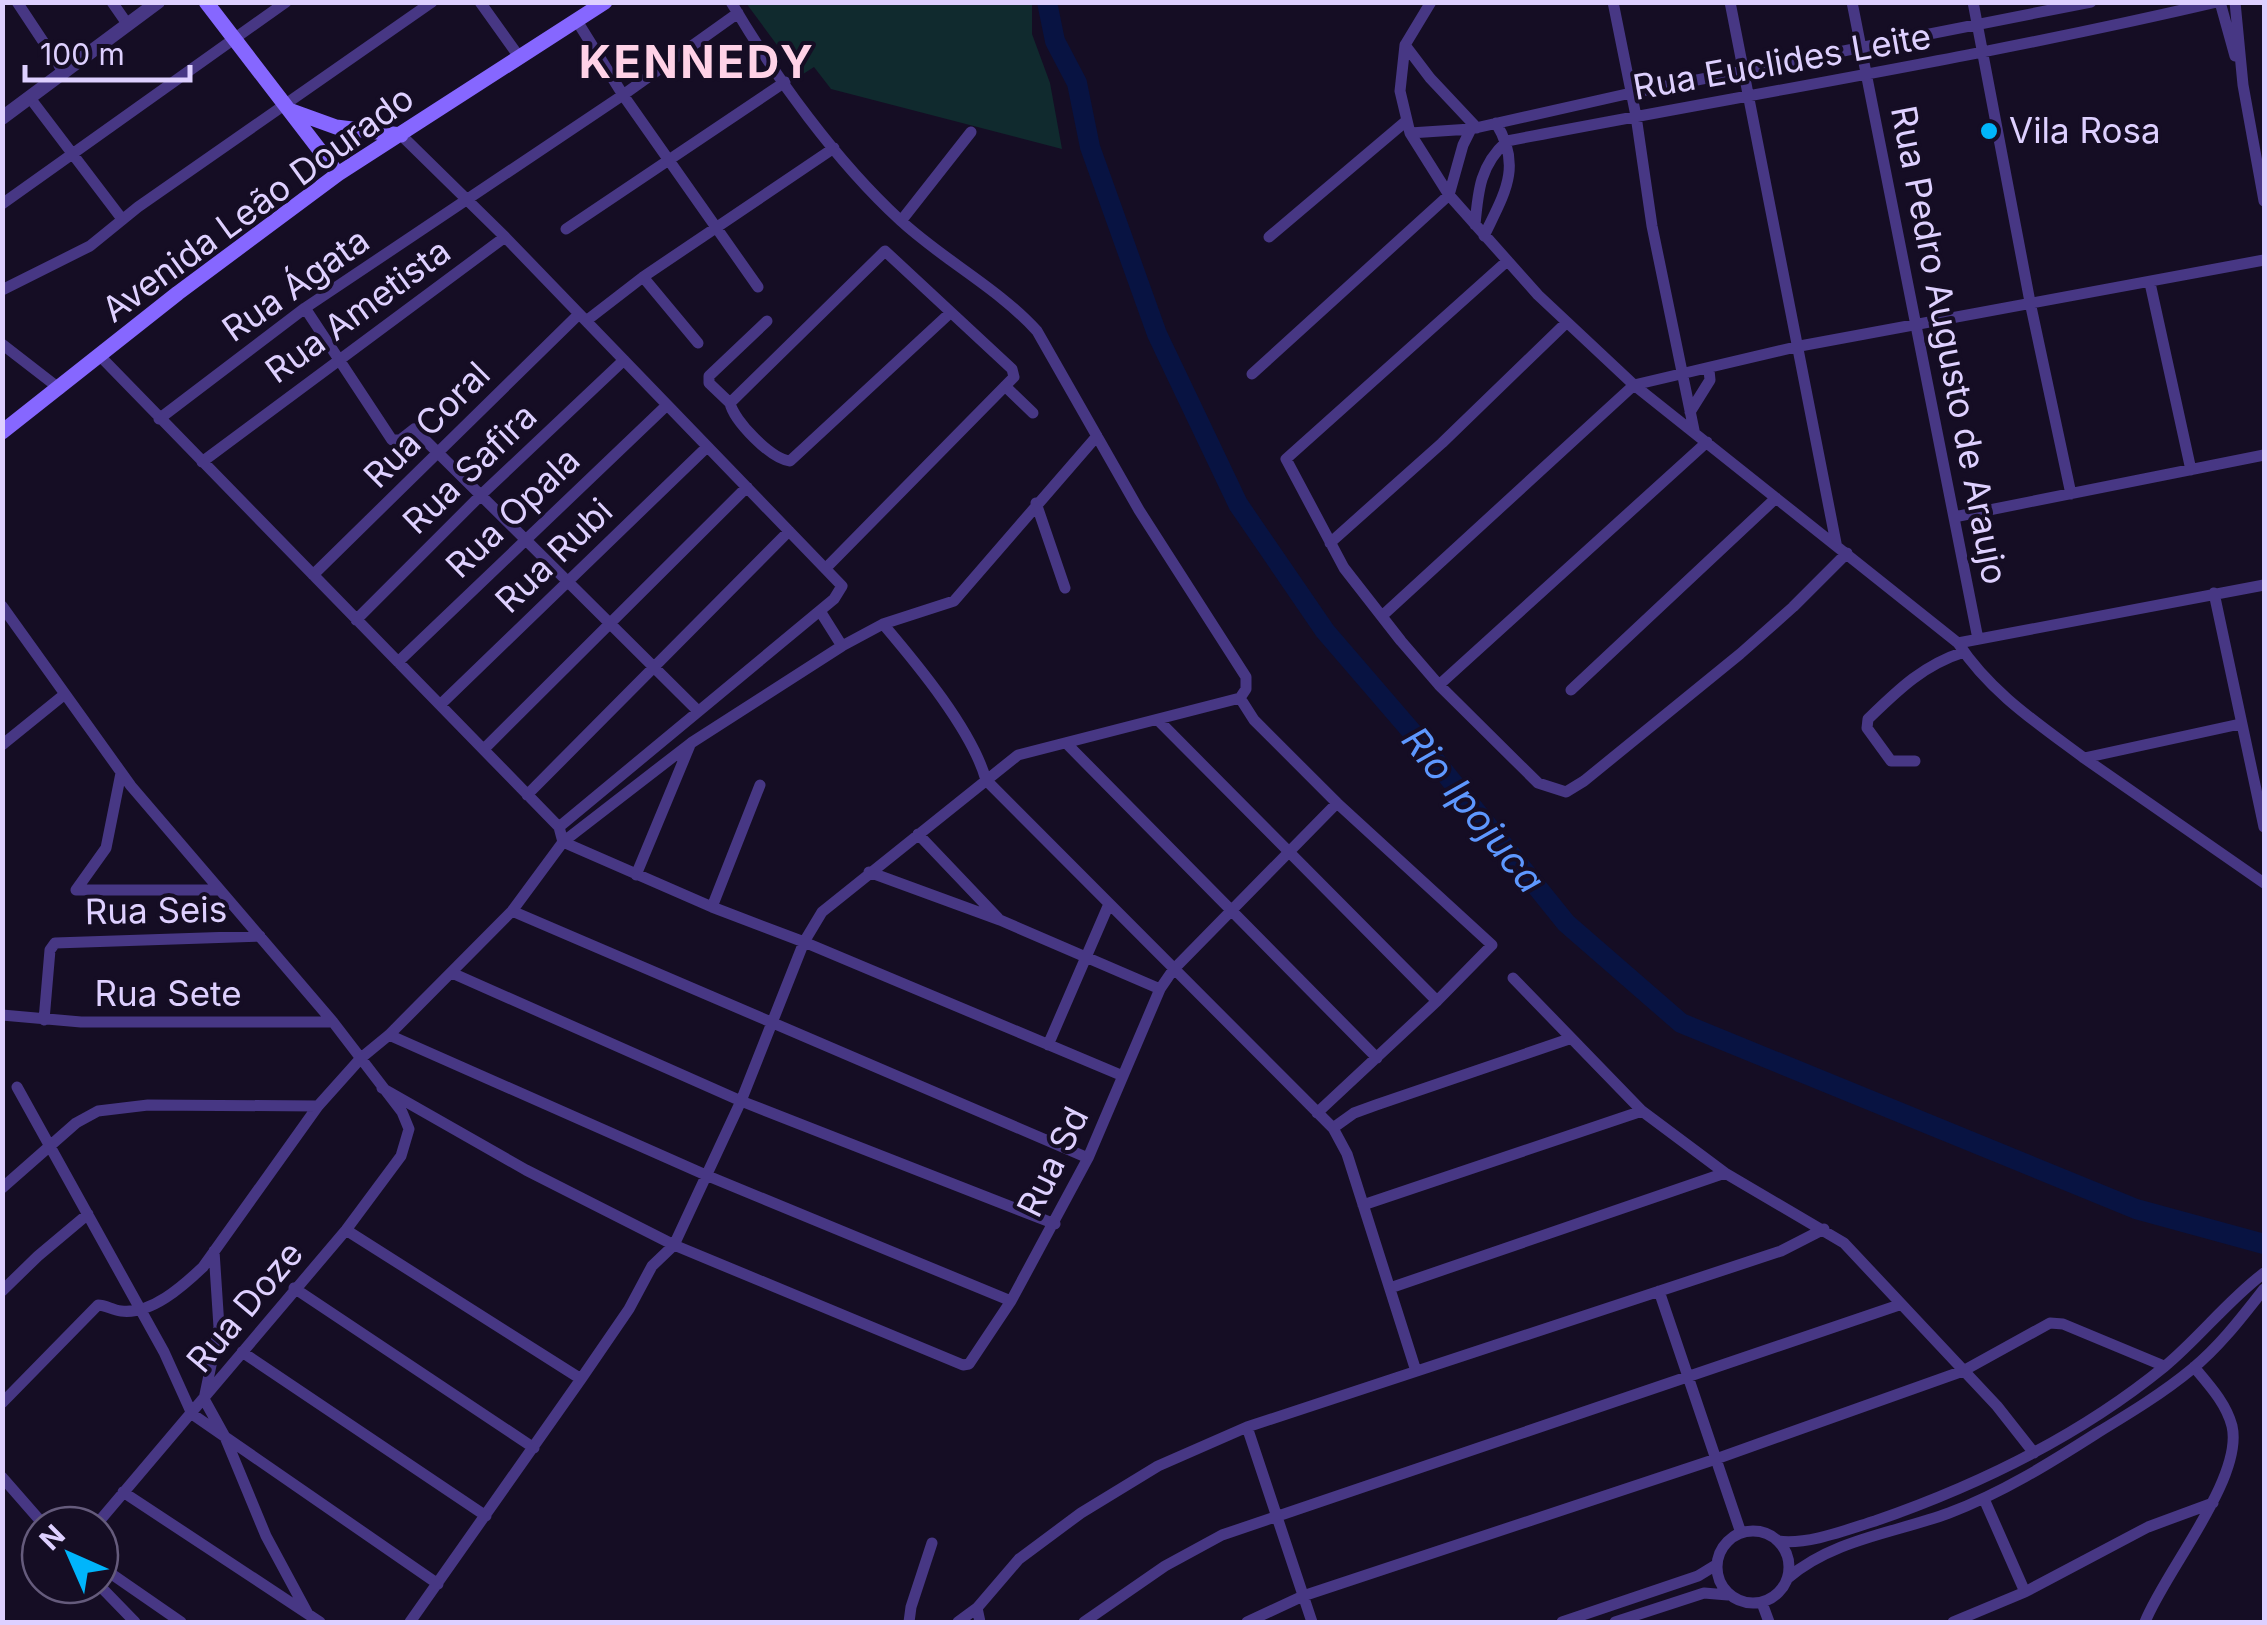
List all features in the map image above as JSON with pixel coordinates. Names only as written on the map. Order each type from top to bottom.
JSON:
[{"type":"main road","points":[[206,2],[338,174]]},
{"type":"main road","name":"Avenida Leão Dourado","points":[[2,432],[338,174],[605,2]]},
{"type":"main road","points":[[286,107],[336,127],[401,135]]},
{"type":"street","points":[[17,2],[64,72]]},
{"type":"street","points":[[112,2],[128,25]]},
{"type":"street","points":[[4,113],[30,98],[158,2]]},
{"type":"street","points":[[2,204],[286,2]]},
{"type":"street","points":[[2,290],[90,246],[122,219],[432,2]]},
{"type":"street","points":[[480,2],[520,58]]},
{"type":"street","points":[[1431,2],[1405,45],[1400,92],[1408,128],[1449,195],[1506,262],[1634,385],[1836,543],[1961,648],[1996,691],[2264,884]]},
{"type":"street","points":[[1612,2],[1694,430]]},
{"type":"street","points":[[1730,2],[1836,543]]},
{"type":"street","name":"Rua Pedro Augusto de Araujo","points":[[1852,2],[1978,639]]},
{"type":"street","points":[[1973,2],[2030,302],[2072,494]]},
{"type":"street","name":"Rua Euclides Leite","points":[[1408,128],[1474,128],[2091,2]]},
{"type":"street","points":[[2219,2],[2243,84]]},
{"type":"street","name":"Rua Euclides Leite","points":[[1507,142],[1868,72],[1984,54],[2219,2]]},
{"type":"street","points":[[2235,2],[2243,84],[2264,202]]},
{"type":"street","points":[[410,1622],[581,1380],[652,1266],[674,1245],[741,1102],[804,942],[822,912],[1018,755],[1240,698],[1246,688],[1246,677],[1139,510],[1037,331],[901,221],[834,148],[734,8]]},
{"type":"street","name":"Rua Ágata","points":[[159,419],[305,308],[623,96],[734,8]]},
{"type":"street","points":[[577,21],[623,96],[758,287]]},
{"type":"street","points":[[1252,374],[1449,195],[1463,146],[1474,128],[1405,45]]},
{"type":"street","points":[[566,229],[785,82]]},
{"type":"street","points":[[30,98],[122,219]]},
{"type":"street","points":[[1484,236],[1509,181],[1507,142],[1496,123]]},
{"type":"street","points":[[1269,237],[1408,128]]},
{"type":"street","points":[[901,221],[971,132]]},
{"type":"street","name":"Rua Ametista","points":[[202,462],[505,237],[401,135]]},
{"type":"street","points":[[1476,225],[1482,173],[1507,142]]},
{"type":"street","name":"Rua Coral","points":[[313,575],[582,317],[834,148]]},
{"type":"street","points":[[505,237],[842,586],[834,600],[559,826]]},
{"type":"street","points":[[730,403],[885,251],[1012,369],[1014,377],[826,568]]},
{"type":"street","points":[[1382,616],[1634,385],[1800,346],[2264,260]]},
{"type":"street","points":[[1506,262],[1286,460],[1344,568],[1439,685],[1538,783],[1566,792],[1598,770],[1740,654],[1847,553]]},
{"type":"street","points":[[643,277],[698,343]]},
{"type":"street","points":[[2150,283],[2191,470]]},
{"type":"street","points":[[305,308],[392,440],[396,442],[414,429],[698,711]]},
{"type":"street","points":[[767,321],[709,376],[708,384],[730,403],[736,420],[780,460],[790,461],[950,312]]},
{"type":"street","points":[[1330,543],[1442,443],[1566,323]]},
{"type":"street","points":[[2,344],[60,388]]},
{"type":"street","points":[[99,355],[559,826],[563,842]]},
{"type":"street","name":"Rua Safira","points":[[356,620],[624,360]]},
{"type":"street","points":[[1690,412],[1710,380],[1709,370]]},
{"type":"street","points":[[1005,386],[1033,412]]},
{"type":"street","name":"Rua Opala","points":[[398,662],[667,405]]},
{"type":"street","points":[[2,1403],[98,1304],[115,1310],[138,1310],[184,1285],[214,1251],[318,1106],[361,1058],[389,1035],[512,911],[563,842],[691,743],[842,646],[883,624],[954,600],[1097,436]]},
{"type":"street","points":[[1439,685],[1707,442]]},
{"type":"street","name":"Rua Rubi","points":[[440,704],[706,447]]},
{"type":"street","points":[[1954,517],[2264,455]]},
{"type":"street","points":[[484,749],[747,487]]},
{"type":"street","points":[[1571,690],[1776,498]]},
{"type":"street","points":[[1036,503],[1065,588]]},
{"type":"street","points":[[527,795],[789,531]]},
{"type":"street","points":[[1915,761],[1892,761],[1867,728],[1868,719],[1916,674],[1978,639],[2264,585]]},
{"type":"street","points":[[2214,593],[2264,827]]},
{"type":"street","points":[[2,606],[121,773],[333,1022],[382,1088],[526,1170],[674,1245]]},
{"type":"street","points":[[820,611],[842,646]]},
{"type":"street","points":[[883,624],[922,671],[971,746],[986,780],[1333,1128],[1348,1154],[1416,1371]]},
{"type":"street","points":[[2,637],[16,626]]},
{"type":"street","points":[[2,745],[65,694]]},
{"type":"street","points":[[1240,698],[1254,720],[1337,803],[1492,945],[1317,1114]]},
{"type":"street","points":[[1158,720],[1438,1001]]},
{"type":"street","points":[[2084,758],[2240,724]]},
{"type":"street","points":[[636,875],[691,743]]},
{"type":"street","points":[[1066,743],[1377,1058]]},
{"type":"street","points":[[121,773],[106,848],[76,890],[219,890]]},
{"type":"street","points":[[712,907],[760,786]]},
{"type":"street","name":"Rua Sd","points":[[674,1245],[963,1365],[975,1360],[1055,1224],[1088,1158],[1160,989],[1173,970],[1337,803]]},
{"type":"street","points":[[918,834],[1000,920]]},
{"type":"street","points":[[563,842],[1123,1076]]},
{"type":"street","points":[[869,872],[1000,920],[1160,989]]},
{"type":"street","points":[[1048,1045],[1109,904]]},
{"type":"street","points":[[512,911],[1088,1158]]},
{"type":"street","name":"Rua Seis","points":[[44,1020],[50,950],[55,943],[260,936]]},
{"type":"street","points":[[452,973],[741,1102],[1055,1224]]},
{"type":"street","points":[[1513,978],[1642,1111],[1725,1173],[1844,1243],[1998,1406],[2034,1453]]},
{"type":"street","name":"Rua Sete","points":[[2,1015],[44,1020],[333,1022]]},
{"type":"street","points":[[389,1035],[708,1176],[1011,1301]]},
{"type":"street","points":[[1333,1128],[1354,1113],[1569,1039]]},
{"type":"street","points":[[17,1088],[164,1352],[192,1414],[438,1584]]},
{"type":"street","name":"Rua Doze","points":[[112,1505],[346,1230],[401,1156],[408,1129],[402,1112],[382,1088]]},
{"type":"street","points":[[2,1188],[50,1145],[98,1111],[121,1106],[318,1106]]},
{"type":"street","points":[[1363,1204],[1642,1111]]},
{"type":"street","points":[[1390,1288],[1725,1173]]},
{"type":"street","points":[[2,1292],[88,1214]]},
{"type":"street","points":[[958,1622],[976,1608],[1019,1559],[1081,1513],[1158,1466],[1247,1427],[1781,1251],[1824,1229]]},
{"type":"street","points":[[346,1230],[581,1380]]},
{"type":"street","points":[[214,1251],[218,1327],[204,1398],[225,1436],[266,1536],[308,1614]]},
{"type":"street","points":[[2264,1273],[2130,1393],[2034,1453],[1939,1499],[1857,1526],[1795,1542],[1778,1541],[1767,1534],[1742,1533],[1722,1549],[1716,1565],[1719,1581],[1738,1601],[1762,1603],[1774,1598],[1788,1578],[1813,1558],[1984,1499],[2054,1460],[2194,1367],[2230,1332],[2264,1290]]},
{"type":"street","points":[[294,1288],[534,1448]]},
{"type":"street","points":[[1659,1291],[1742,1533]]},
{"type":"street","points":[[1084,1622],[1165,1566],[1222,1535],[1899,1304]]},
{"type":"street","points":[[1248,1622],[1303,1596],[1716,1459],[1963,1371],[2050,1322],[2064,1324],[2164,1366]]},
{"type":"street","points":[[242,1352],[486,1516]]},
{"type":"street","points":[[2146,1622],[2168,1574],[2213,1503],[2232,1457],[2234,1431],[2228,1413],[2194,1367]]},
{"type":"street","points":[[1247,1427],[1312,1622]]},
{"type":"street","points":[[2,1476],[27,1505]]},
{"type":"street","points":[[123,1492],[320,1622]]},
{"type":"street","points":[[1984,1499],[2025,1592]]},
{"type":"street","points":[[1953,1622],[2025,1592],[2148,1526],[2213,1503]]},
{"type":"street","points":[[1778,1541],[1789,1562],[1788,1578]]},
{"type":"street","points":[[910,1622],[911,1606],[932,1543]]},
{"type":"street","points":[[1562,1622],[1698,1576],[1716,1565]]},
{"type":"street","points":[[120,1580],[181,1622]]},
{"type":"street","points":[[1615,1622],[1704,1593],[1728,1594]]},
{"type":"street","points":[[1762,1603],[1769,1622]]},
{"type":"street","points":[[976,1608],[980,1622]]},
{"type":"green space","points":[[746,3],[1032,3],[1032,34],[1050,83],[1062,149],[831,89],[814,67],[800,76]]},
{"type":"waterway","name":"Rio Ipojuca","points":[[1047,2],[1055,41],[1077,83],[1090,147],[1157,334],[1238,504],[1325,631],[1566,923],[1681,1023],[2136,1209],[2264,1244]]},
{"type":"place","name":"Vila Rosa","points":[[1989,131]]},
{"type":"district","name":"KENNEDY","points":[[697,62]]}]
